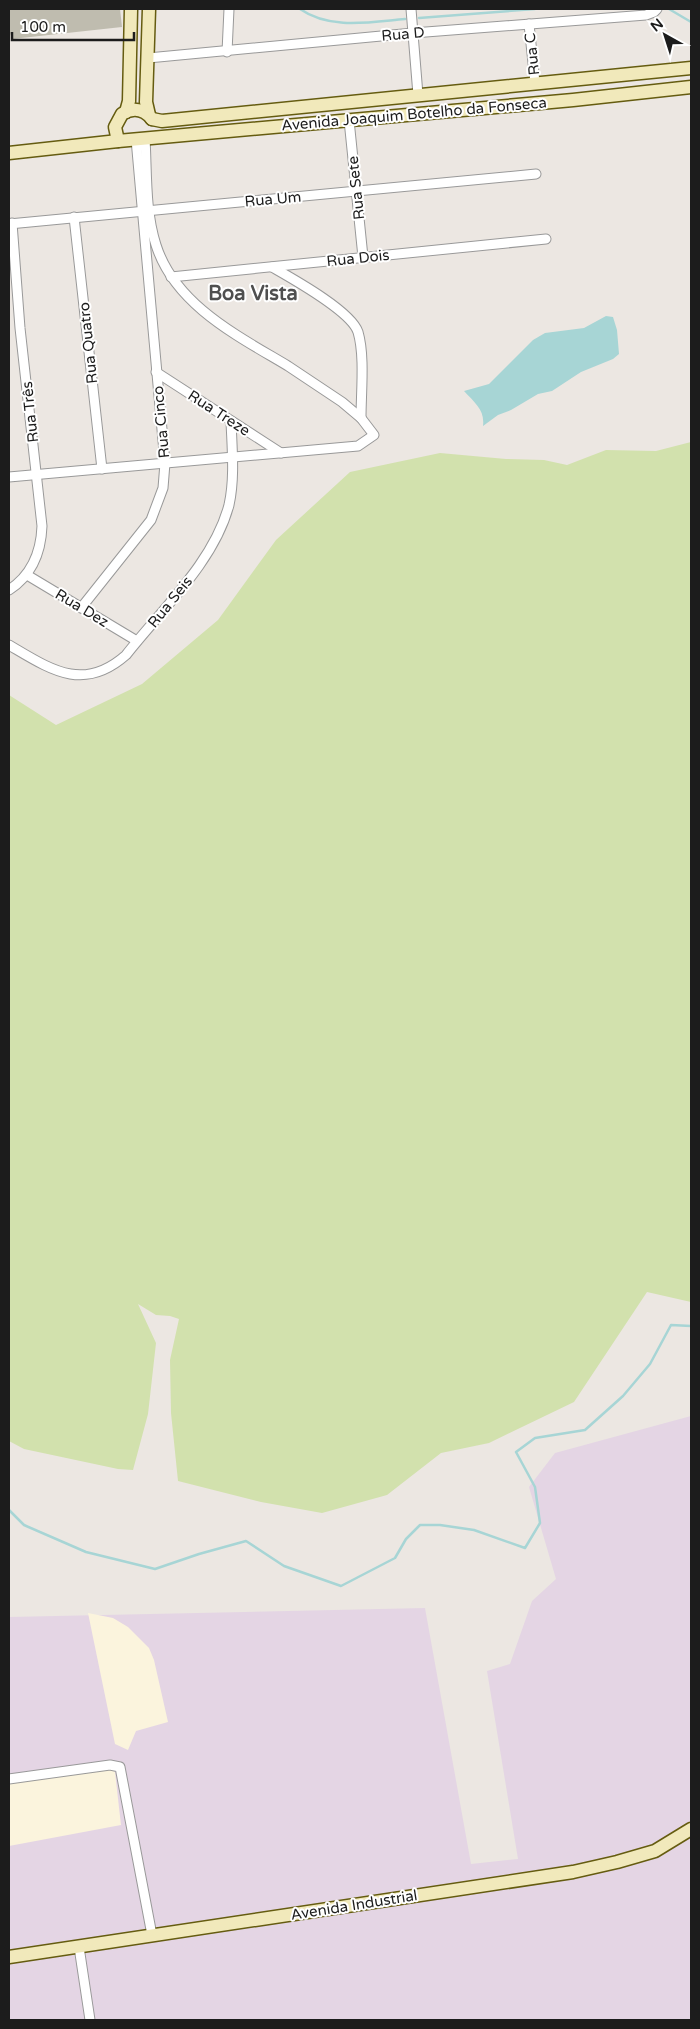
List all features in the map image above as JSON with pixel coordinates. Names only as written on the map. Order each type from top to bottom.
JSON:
[{"type":"street","points":[[126,112],[129,101],[131,9]]},
{"type":"street","points":[[9,153],[145,138],[155,128],[146,102],[149,9]]},
{"type":"street","points":[[227,52],[229,9]]},
{"type":"street","points":[[411,9],[418,95]]},
{"type":"street","name":"Rua D","points":[[148,58],[413,33],[646,15],[657,9]]},
{"type":"street","name":"Rua C","points":[[529,24],[535,84]]},
{"type":"street","points":[[131,35],[149,35]]},
{"type":"street","points":[[118,141],[115,127],[119,118],[126,112],[141,110],[151,117],[162,121],[691,68]]},
{"type":"street","name":"Avenida Joaquim Botelho da Fonseca","points":[[145,138],[573,100],[691,86]]},
{"type":"street","name":"Rua Sete","points":[[348,120],[363,257]]},
{"type":"street","points":[[9,477],[358,446],[374,435],[361,418],[334,397],[213,318],[188,298],[171,277],[156,245],[145,211],[145,138]]},
{"type":"street","name":"Rua Um","points":[[10,224],[536,174]]},
{"type":"street","name":"Rua Cinco","points":[[81,608],[151,520],[163,488],[165,463],[156,372],[145,211]]},
{"type":"street","name":"Rua Quatro","points":[[74,218],[102,469]]},
{"type":"street","name":"Rua Três","points":[[9,590],[26,575],[34,563],[41,544],[42,526],[10,224]]},
{"type":"street","name":"Rua Dois","points":[[171,277],[546,239]]},
{"type":"street","points":[[272,266],[347,316],[358,331],[361,362],[361,418]]},
{"type":"street","name":"Rua Treze","points":[[156,372],[281,453]]},
{"type":"street","name":"Rua Seis","points":[[9,645],[56,672],[83,675],[114,666],[126,655],[199,565],[216,540],[229,503],[232,457],[231,421]]},
{"type":"street","name":"Rua Dez","points":[[26,575],[137,641]]},
{"type":"street","points":[[9,1779],[110,1765],[120,1767],[152,1935]]},
{"type":"street","name":"Avenida Industrial","points":[[9,1957],[573,1872],[655,1851],[691,1829]]},
{"type":"street","points":[[79,1947],[90,2020]]},
{"type":"shaded area","points":[[9,9],[120,9],[122,27],[12,39],[9,30]]},
{"type":"shaded area","points":[[691,1416],[691,2020],[9,2020],[9,1617],[425,1608],[471,1864],[518,1859],[487,1671],[510,1664],[532,1601],[556,1579],[529,1487],[555,1453]]},
{"type":"shaded area","points":[[88,1613],[113,1618],[128,1627],[149,1648],[154,1660],[168,1722],[136,1731],[128,1750],[115,1744]]},
{"type":"shaded area","points":[[107,1767],[115,1772],[121,1825],[9,1846],[9,1784]]},
{"type":"green space","points":[[691,442],[691,1302],[647,1292],[574,1402],[489,1443],[441,1453],[387,1495],[322,1513],[261,1502],[178,1481],[171,1413],[170,1360],[179,1319],[156,1315],[138,1304],[156,1343],[148,1414],[133,1470],[118,1469],[24,1449],[9,1441],[9,695],[56,725],[142,684],[218,620],[276,540],[350,472],[440,453],[506,459],[544,460],[567,465],[606,450],[656,451]]},
{"type":"water","points":[[606,316],[613,317],[617,330],[619,354],[613,359],[581,372],[552,391],[538,394],[511,410],[498,415],[483,426],[481,411],[464,391],[489,384],[533,340],[545,333],[584,328]]},
{"type":"waterway","points":[[300,9],[312,16],[337,22],[364,23],[405,19]]},
{"type":"waterway","points":[[419,18],[535,9]]},
{"type":"waterway","points":[[669,9],[691,22]]},
{"type":"waterway","points":[[9,1510],[24,1525],[86,1552],[155,1569],[246,1541],[284,1566],[341,1586],[395,1558],[406,1539],[420,1525],[440,1525],[474,1530],[525,1548],[540,1523],[535,1487],[516,1452],[535,1438],[585,1430],[623,1396],[650,1364],[671,1325],[691,1326]]},
{"type":"district","name":"Boa Vista","points":[[253,294]]}]
